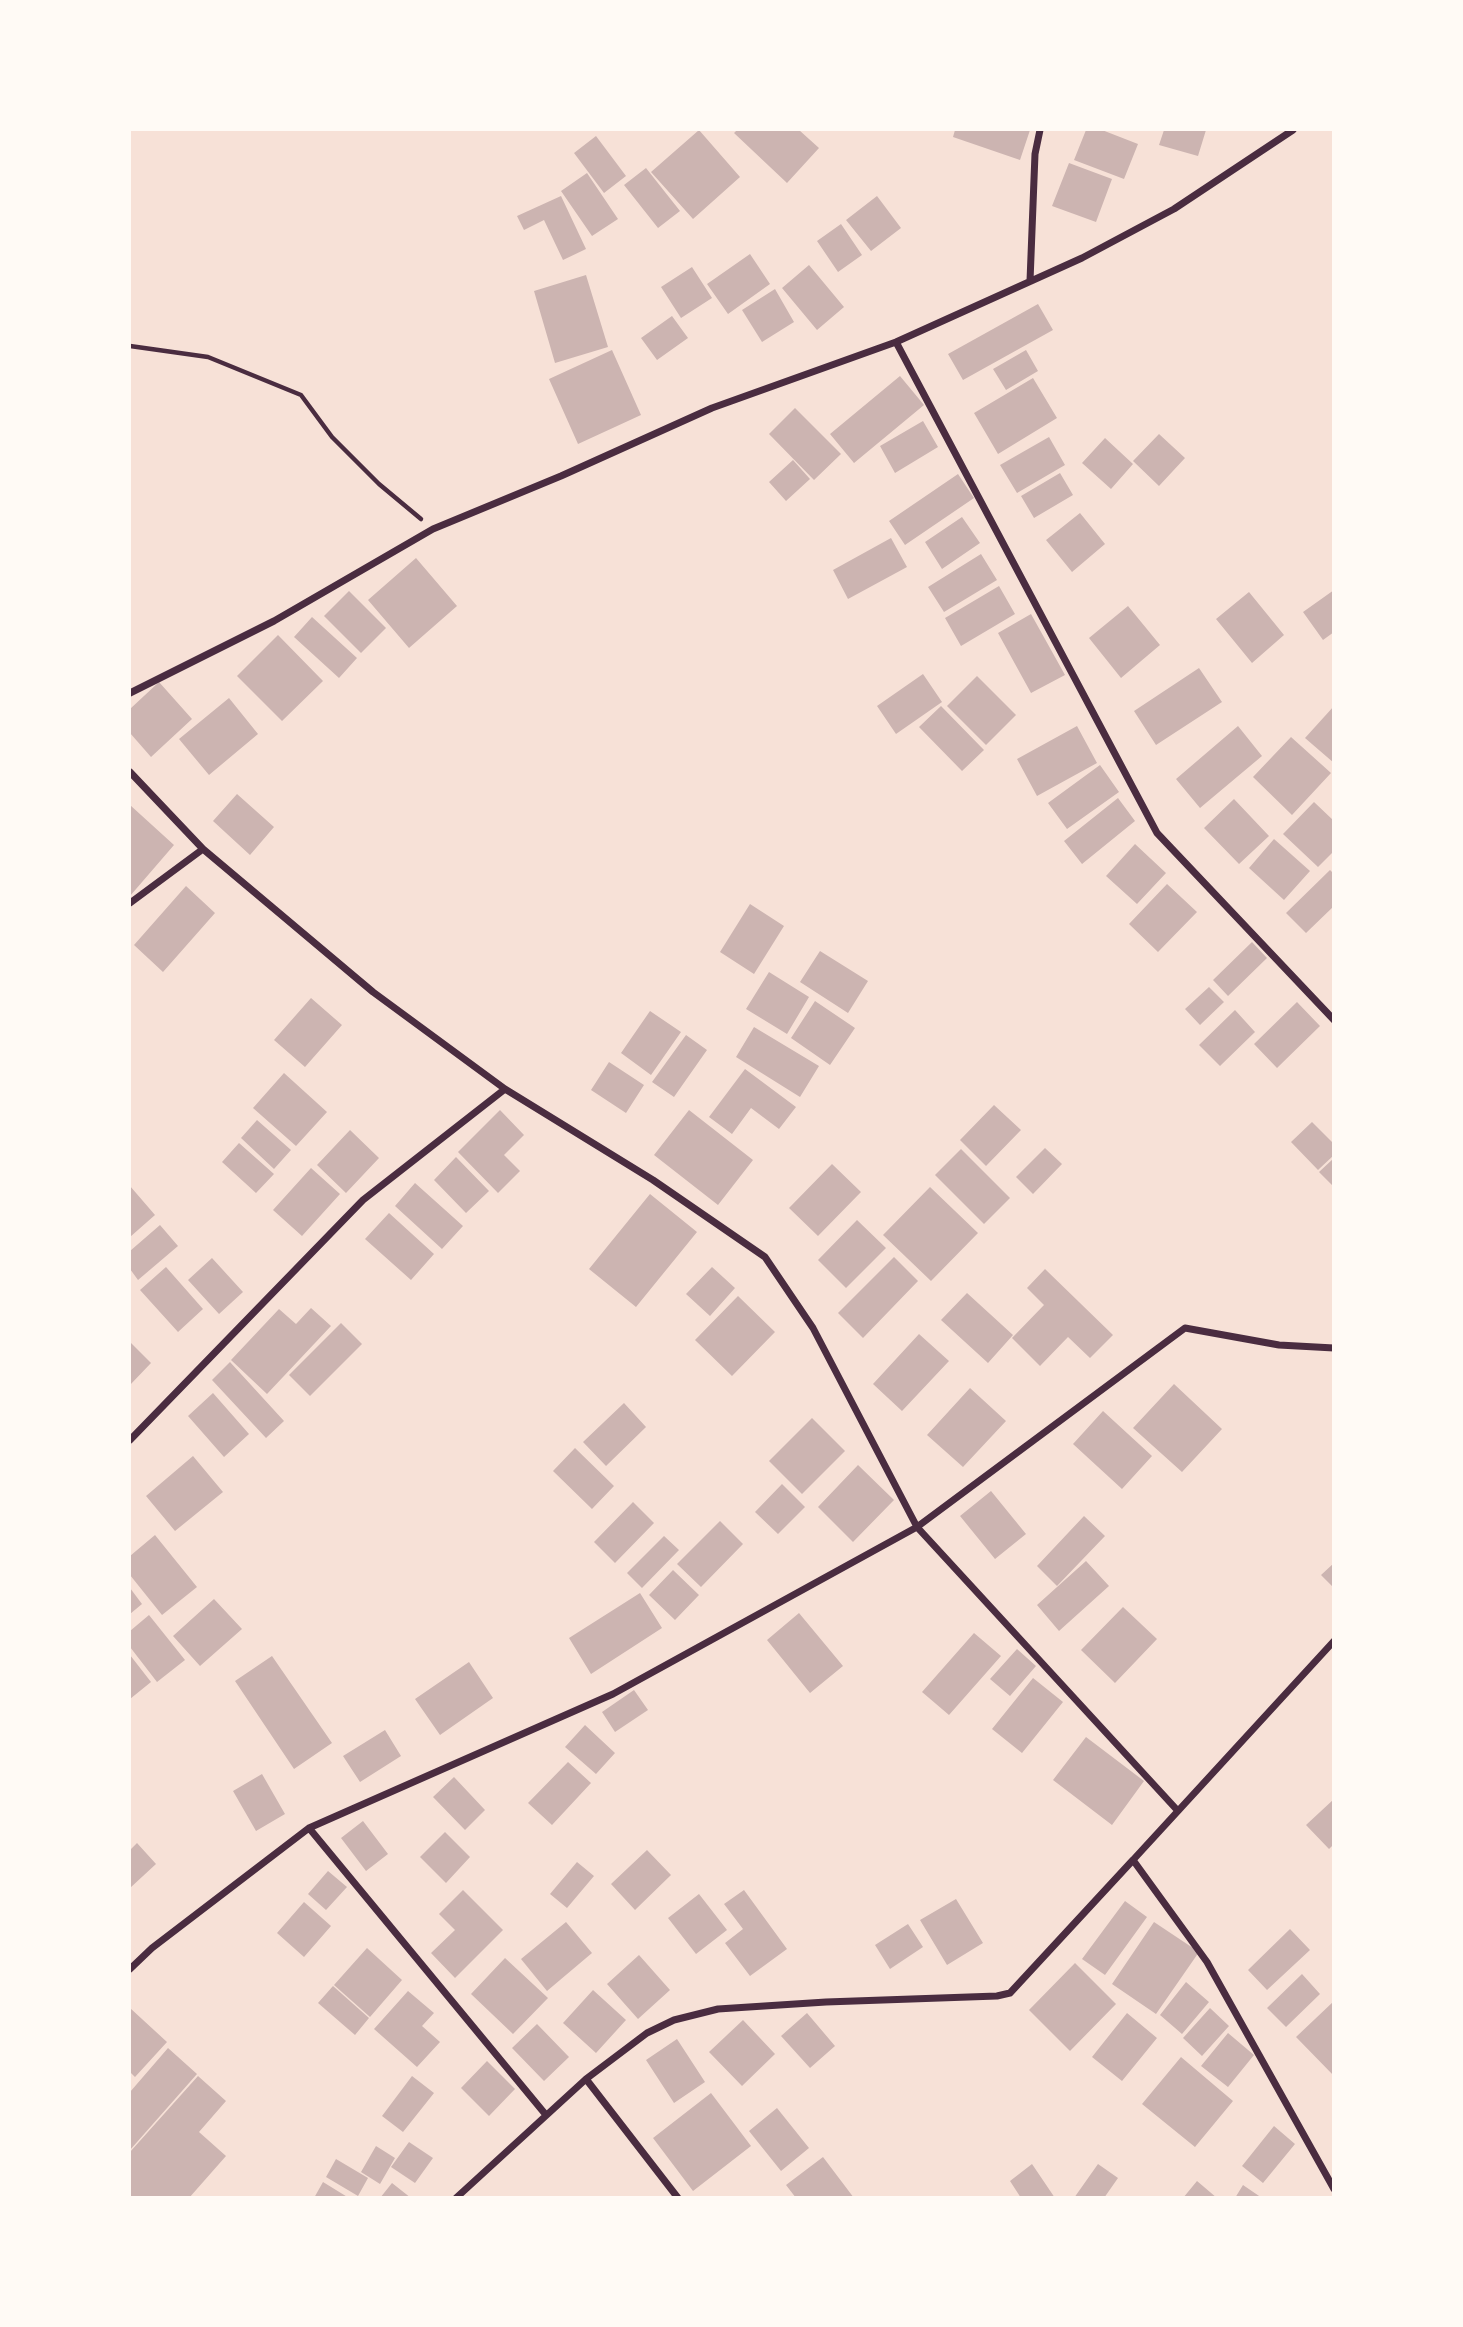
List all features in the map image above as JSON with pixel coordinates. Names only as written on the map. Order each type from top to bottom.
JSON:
[{"type":"street","points":[[1030,281],[1035,154],[1040,130]]},
{"type":"street","points":[[130,693],[274,621],[433,529],[561,476],[712,408],[896,342],[1082,258],[1174,209],[1293,130]]},
{"type":"street","points":[[896,342],[1157,833],[1334,1020]]},
{"type":"street","points":[[130,772],[203,849],[373,992],[505,1089],[653,1180],[765,1257],[813,1328],[916,1527],[1178,1811]]},
{"type":"street","points":[[130,904],[203,849]]},
{"type":"street","points":[[130,1440],[363,1200],[505,1089]]},
{"type":"street","points":[[130,1969],[309,1828],[613,1695],[916,1527],[1185,1328],[1279,1345],[1334,1348]]},
{"type":"street","points":[[456,2197],[586,2079],[647,2033],[674,2020],[718,2009],[997,1996],[1010,1993],[1334,1641]]},
{"type":"street","points":[[309,1828],[546,2115]]},
{"type":"street","points":[[1133,1860],[1207,1962],[1334,2189]]},
{"type":"street","points":[[130,1953],[137,1961]]},
{"type":"street","points":[[586,2079],[678,2197]]},
{"type":"path","points":[[130,346],[208,357],[301,395],[332,437],[379,484],[433,529]]},
{"type":"building","points":[[699,130],[740,177],[693,219],[651,172]]},
{"type":"building","points":[[737,130],[799,130],[819,148],[787,183],[734,133]]},
{"type":"building","points":[[955,130],[1030,130],[1020,160],[953,137]]},
{"type":"building","points":[[1086,130],[1102,130],[1138,144],[1124,179],[1074,160]]},
{"type":"building","points":[[1164,130],[1206,130],[1198,156],[1159,145]]},
{"type":"building","points":[[596,136],[626,176],[604,193],[574,153]]},
{"type":"building","points":[[1069,163],[1112,179],[1096,222],[1052,206]]},
{"type":"building","points":[[646,168],[680,211],[658,228],[624,185]]},
{"type":"building","points":[[587,173],[618,219],[592,236],[561,191]]},
{"type":"building","points":[[561,196],[586,249],[563,260],[544,220],[524,230],[517,216]]},
{"type":"building","points":[[877,196],[901,228],[871,251],[846,220]]},
{"type":"building","points":[[841,224],[862,255],[838,272],[817,241]]},
{"type":"building","points":[[750,254],[770,284],[728,314],[707,284]]},
{"type":"building","points":[[809,265],[844,307],[817,330],[782,288]]},
{"type":"building","points":[[692,267],[712,298],[681,318],[661,287]]},
{"type":"building","points":[[586,275],[608,347],[555,363],[534,291]]},
{"type":"building","points":[[775,289],[794,322],[762,342],[742,310]]},
{"type":"building","points":[[1038,304],[1053,330],[963,380],[948,354]]},
{"type":"building","points":[[672,316],[688,338],[657,360],[641,338]]},
{"type":"building","points":[[612,350],[641,415],[578,444],[549,379]]},
{"type":"building","points":[[1026,350],[1038,371],[1006,390],[993,369]]},
{"type":"building","points":[[900,376],[924,405],[854,463],[830,434]]},
{"type":"building","points":[[1033,378],[1057,418],[998,454],[974,413]]},
{"type":"building","points":[[795,408],[841,454],[814,480],[769,434]]},
{"type":"building","points":[[923,421],[938,447],[895,473],[880,446]]},
{"type":"building","points":[[1159,434],[1185,458],[1159,486],[1133,461]]},
{"type":"building","points":[[1049,437],[1065,465],[1017,493],[1000,465]]},
{"type":"building","points":[[1105,438],[1133,464],[1111,489],[1082,463]]},
{"type":"building","points":[[793,460],[810,479],[786,501],[769,482]]},
{"type":"building","points":[[1060,473],[1073,495],[1034,518],[1021,496]]},
{"type":"building","points":[[958,474],[974,498],[905,545],[889,521]]},
{"type":"building","points":[[1080,513],[1105,544],[1072,572],[1046,540]]},
{"type":"building","points":[[962,517],[980,543],[942,569],[925,542]]},
{"type":"building","points":[[891,538],[907,567],[848,599],[833,570]]},
{"type":"building","points":[[981,554],[997,580],[944,612],[928,587]]},
{"type":"building","points":[[416,558],[457,606],[409,648],[368,600]]},
{"type":"building","points":[[999,586],[1015,614],[961,646],[945,618]]},
{"type":"building","points":[[1334,590],[1334,632],[1323,640],[1303,612]]},
{"type":"building","points":[[349,591],[386,628],[361,653],[324,616]]},
{"type":"building","points":[[1249,592],[1284,635],[1252,663],[1216,619]]},
{"type":"building","points":[[1128,606],[1160,645],[1121,678],[1089,638]]},
{"type":"building","points":[[1031,614],[1065,675],[1031,693],[998,633]]},
{"type":"building","points":[[312,617],[357,658],[339,678],[294,637]]},
{"type":"building","points":[[278,635],[323,681],[282,721],[237,676]]},
{"type":"building","points":[[1199,668],[1222,702],[1156,745],[1134,711]]},
{"type":"building","points":[[923,674],[942,702],[896,734],[877,706]]},
{"type":"building","points":[[977,676],[1016,715],[986,745],[947,706]]},
{"type":"building","points":[[159,682],[192,719],[151,757],[130,733],[130,709]]},
{"type":"building","points":[[229,698],[258,734],[209,775],[179,739]]},
{"type":"building","points":[[941,706],[984,750],[962,771],[919,727]]},
{"type":"building","points":[[1334,706],[1334,763],[1305,738]]},
{"type":"building","points":[[1077,726],[1097,763],[1037,796],[1017,759]]},
{"type":"building","points":[[1238,726],[1262,756],[1200,808],[1176,779]]},
{"type":"building","points":[[1291,737],[1331,773],[1292,815],[1253,777]]},
{"type":"building","points":[[1100,765],[1119,792],[1067,829],[1048,803]]},
{"type":"building","points":[[237,794],[274,827],[250,855],[213,821]]},
{"type":"building","points":[[1118,798],[1135,821],[1082,864],[1064,841]]},
{"type":"building","points":[[1234,799],[1269,836],[1239,864],[1204,828]]},
{"type":"building","points":[[1314,802],[1334,821],[1334,851],[1318,867],[1283,834]]},
{"type":"building","points":[[130,805],[174,845],[130,896]]},
{"type":"building","points":[[1274,839],[1310,871],[1284,900],[1249,868]]},
{"type":"building","points":[[1135,844],[1166,873],[1137,904],[1106,876]]},
{"type":"building","points":[[1330,870],[1334,874],[1334,906],[1306,933],[1286,913]]},
{"type":"building","points":[[1167,884],[1197,912],[1158,952],[1129,924]]},
{"type":"building","points":[[186,886],[215,913],[163,972],[134,945]]},
{"type":"building","points":[[750,904],[784,926],[754,974],[720,952]]},
{"type":"building","points":[[1252,942],[1267,958],[1228,996],[1213,980]]},
{"type":"building","points":[[820,951],[868,981],[848,1013],[800,982]]},
{"type":"building","points":[[769,972],[809,997],[787,1034],[746,1009]]},
{"type":"building","points":[[1209,987],[1224,1002],[1200,1025],[1185,1009]]},
{"type":"building","points":[[311,998],[342,1025],[305,1067],[274,1040]]},
{"type":"building","points":[[815,1001],[855,1028],[830,1065],[791,1038]]},
{"type":"building","points":[[1297,1002],[1320,1026],[1277,1068],[1254,1044]]},
{"type":"building","points":[[1235,1010],[1255,1032],[1220,1066],[1199,1045]]},
{"type":"building","points":[[650,1011],[681,1032],[651,1075],[621,1053]]},
{"type":"building","points":[[754,1027],[819,1066],[800,1097],[736,1057]]},
{"type":"building","points":[[686,1035],[707,1050],[674,1097],[652,1082]]},
{"type":"building","points":[[609,1062],[644,1085],[626,1113],[591,1090]]},
{"type":"building","points":[[745,1069],[796,1107],[779,1129],[751,1108],[732,1134],[709,1117]]},
{"type":"building","points":[[284,1073],[327,1112],[296,1146],[253,1108]]},
{"type":"building","points":[[994,1105],[1021,1130],[986,1166],[960,1140]]},
{"type":"building","points":[[500,1110],[524,1135],[504,1155],[520,1171],[498,1193],[458,1152]]},
{"type":"building","points":[[689,1110],[753,1160],[718,1205],[654,1155]]},
{"type":"building","points":[[257,1120],[291,1150],[274,1169],[241,1138]]},
{"type":"building","points":[[1312,1122],[1334,1144],[1334,1155],[1318,1170],[1291,1142]]},
{"type":"building","points":[[350,1130],[379,1158],[346,1193],[317,1165]]},
{"type":"building","points":[[239,1143],[274,1174],[256,1193],[222,1162]]},
{"type":"building","points":[[1045,1148],[1062,1164],[1033,1194],[1016,1177]]},
{"type":"building","points":[[961,1149],[1010,1198],[984,1224],[935,1175]]},
{"type":"building","points":[[456,1157],[489,1191],[466,1213],[434,1180]]},
{"type":"building","points":[[1334,1158],[1334,1187],[1319,1172]]},
{"type":"building","points":[[832,1164],[861,1192],[818,1236],[789,1208]]},
{"type":"building","points":[[311,1168],[340,1194],[302,1236],[273,1210]]},
{"type":"building","points":[[415,1183],[463,1226],[442,1249],[395,1206]]},
{"type":"building","points":[[130,1186],[155,1215],[130,1237]]},
{"type":"building","points":[[930,1187],[978,1233],[931,1281],[883,1235]]},
{"type":"building","points":[[650,1194],[697,1232],[636,1307],[589,1269]]},
{"type":"building","points":[[389,1213],[434,1254],[411,1280],[365,1239]]},
{"type":"building","points":[[857,1220],[886,1248],[846,1288],[818,1260]]},
{"type":"building","points":[[160,1225],[178,1246],[138,1280],[130,1269],[130,1251]]},
{"type":"building","points":[[894,1257],[918,1281],[863,1338],[838,1313]]},
{"type":"building","points":[[212,1258],[243,1292],[219,1314],[188,1280]]},
{"type":"building","points":[[166,1267],[203,1309],[178,1332],[140,1290]]},
{"type":"building","points":[[712,1267],[735,1288],[710,1316],[686,1294]]},
{"type":"building","points":[[1045,1269],[1113,1335],[1090,1358],[1068,1337],[1040,1366],[1012,1338],[1044,1305],[1027,1288]]},
{"type":"building","points":[[967,1293],[1013,1335],[988,1363],[941,1320]]},
{"type":"building","points":[[738,1296],[775,1332],[732,1376],[695,1340]]},
{"type":"building","points":[[311,1308],[331,1326],[267,1394],[231,1360],[279,1309],[296,1324]]},
{"type":"building","points":[[341,1323],[362,1344],[310,1396],[289,1375]]},
{"type":"building","points":[[919,1334],[949,1361],[902,1411],[873,1384]]},
{"type":"building","points":[[130,1342],[151,1363],[130,1385]]},
{"type":"building","points":[[230,1362],[284,1421],[266,1438],[212,1380]]},
{"type":"building","points":[[1174,1384],[1222,1429],[1182,1472],[1133,1428]]},
{"type":"building","points":[[970,1388],[1006,1421],[963,1467],[927,1435]]},
{"type":"building","points":[[213,1393],[249,1434],[224,1457],[188,1416]]},
{"type":"building","points":[[624,1403],[646,1427],[606,1466],[583,1442]]},
{"type":"building","points":[[1103,1411],[1152,1456],[1122,1489],[1073,1444]]},
{"type":"building","points":[[812,1418],[845,1451],[802,1494],[769,1461]]},
{"type":"building","points":[[575,1448],[614,1486],[592,1509],[553,1471]]},
{"type":"building","points":[[193,1456],[223,1492],[175,1531],[146,1496]]},
{"type":"building","points":[[858,1465],[894,1500],[853,1542],[818,1507]]},
{"type":"building","points":[[782,1484],[805,1507],[778,1534],[755,1512]]},
{"type":"building","points":[[991,1491],[1026,1534],[995,1559],[960,1516]]},
{"type":"building","points":[[633,1502],[654,1523],[615,1563],[594,1542]]},
{"type":"building","points":[[1084,1516],[1105,1536],[1057,1586],[1037,1566]]},
{"type":"building","points":[[720,1521],[743,1544],[701,1587],[677,1564]]},
{"type":"building","points":[[155,1535],[197,1587],[162,1615],[130,1575],[130,1556]]},
{"type":"building","points":[[664,1536],[679,1550],[642,1588],[627,1573]]},
{"type":"building","points":[[1086,1561],[1109,1586],[1059,1631],[1037,1605]]},
{"type":"building","points":[[1334,1563],[1334,1588],[1321,1575]]},
{"type":"building","points":[[673,1570],[699,1595],[675,1620],[649,1595]]},
{"type":"building","points":[[130,1588],[142,1604],[130,1614]]},
{"type":"building","points":[[640,1593],[662,1628],[591,1674],[569,1638]]},
{"type":"building","points":[[214,1599],[242,1629],[200,1666],[173,1636]]},
{"type":"building","points":[[1123,1607],[1157,1639],[1115,1683],[1081,1650]]},
{"type":"building","points":[[799,1613],[843,1666],[810,1693],[767,1640]]},
{"type":"building","points":[[149,1615],[185,1660],[157,1682],[130,1647],[130,1631]]},
{"type":"building","points":[[974,1633],[1001,1656],[949,1715],[922,1692]]},
{"type":"building","points":[[1017,1649],[1036,1666],[1010,1696],[990,1679]]},
{"type":"building","points":[[130,1655],[151,1682],[130,1699]]},
{"type":"building","points":[[272,1656],[332,1743],[294,1769],[235,1681]]},
{"type":"building","points":[[469,1662],[493,1698],[440,1735],[415,1699]]},
{"type":"building","points":[[1033,1678],[1063,1702],[1022,1753],[992,1729]]},
{"type":"building","points":[[634,1690],[648,1710],[615,1732],[602,1712]]},
{"type":"building","points":[[585,1725],[615,1753],[596,1774],[565,1747]]},
{"type":"building","points":[[385,1730],[401,1756],[360,1782],[343,1756]]},
{"type":"building","points":[[1086,1737],[1144,1781],[1112,1825],[1053,1780]]},
{"type":"building","points":[[568,1762],[591,1783],[552,1825],[528,1803]]},
{"type":"building","points":[[262,1774],[285,1814],[256,1831],[233,1791]]},
{"type":"building","points":[[454,1777],[485,1810],[465,1830],[433,1797]]},
{"type":"building","points":[[1334,1799],[1334,1844],[1329,1849],[1306,1825]]},
{"type":"building","points":[[363,1821],[388,1854],[366,1871],[341,1838]]},
{"type":"building","points":[[445,1832],[470,1857],[446,1883],[420,1857]]},
{"type":"building","points":[[137,1843],[156,1864],[130,1888],[130,1850]]},
{"type":"building","points":[[647,1850],[671,1875],[635,1910],[611,1884]]},
{"type":"building","points":[[577,1862],[594,1876],[567,1908],[550,1894]]},
{"type":"building","points":[[328,1871],[347,1887],[326,1910],[308,1894]]},
{"type":"building","points":[[463,1890],[503,1930],[455,1978],[431,1953],[455,1930],[439,1914]]},
{"type":"building","points":[[744,1890],[787,1949],[750,1976],[725,1943],[743,1929],[724,1904]]},
{"type":"building","points":[[699,1894],[727,1930],[696,1954],[668,1918]]},
{"type":"building","points":[[956,1899],[983,1943],[947,1965],[920,1920]]},
{"type":"building","points":[[1125,1901],[1147,1917],[1105,1975],[1082,1959]]},
{"type":"building","points":[[304,1902],[331,1926],[304,1957],[277,1933]]},
{"type":"building","points":[[566,1922],[592,1953],[547,1991],[521,1959]]},
{"type":"building","points":[[1154,1922],[1199,1952],[1156,2014],[1112,1984]]},
{"type":"building","points":[[908,1924],[923,1947],[890,1969],[875,1945]]},
{"type":"building","points":[[1290,1929],[1310,1950],[1267,1990],[1248,1970]]},
{"type":"building","points":[[367,1948],[402,1980],[370,2017],[334,1985]]},
{"type":"building","points":[[639,1955],[670,1990],[638,2019],[607,1984]]},
{"type":"building","points":[[505,1958],[548,1998],[513,2034],[471,1994]]},
{"type":"building","points":[[1075,1963],[1116,2004],[1070,2051],[1029,2010]]},
{"type":"building","points":[[1302,1974],[1320,1994],[1286,2027],[1267,2008]]},
{"type":"building","points":[[1186,1982],[1209,2002],[1182,2034],[1160,2015]]},
{"type":"building","points":[[333,1986],[369,2018],[355,2035],[318,2003]]},
{"type":"building","points":[[593,1990],[626,2020],[596,2053],[563,2023]]},
{"type":"building","points":[[408,1991],[434,2013],[422,2026],[440,2042],[417,2067],[374,2029]]},
{"type":"building","points":[[1334,2001],[1334,2076],[1296,2037]]},
{"type":"building","points":[[130,2008],[167,2042],[135,2077],[130,2072]]},
{"type":"building","points":[[1210,2008],[1229,2026],[1202,2056],[1183,2038]]},
{"type":"building","points":[[807,2013],[835,2046],[810,2068],[781,2036]]},
{"type":"building","points":[[1127,2013],[1157,2038],[1122,2081],[1092,2057]]},
{"type":"building","points":[[743,2020],[775,2054],[742,2086],[709,2052]]},
{"type":"building","points":[[537,2024],[569,2057],[544,2081],[512,2048]]},
{"type":"building","points":[[1228,2033],[1254,2055],[1228,2087],[1201,2066]]},
{"type":"building","points":[[677,2039],[705,2082],[674,2103],[646,2060]]},
{"type":"building","points":[[168,2048],[197,2074],[130,2150],[130,2092]]},
{"type":"building","points":[[1181,2057],[1233,2101],[1195,2147],[1142,2104]]},
{"type":"building","points":[[487,2061],[515,2089],[489,2116],[461,2088]]},
{"type":"building","points":[[198,2076],[226,2101],[199,2132],[226,2156],[189,2198],[130,2198],[130,2152]]},
{"type":"building","points":[[412,2076],[434,2093],[403,2132],[382,2116]]},
{"type":"building","points":[[711,2093],[751,2146],[693,2191],[653,2138]]},
{"type":"building","points":[[777,2108],[809,2148],[781,2171],[749,2131]]},
{"type":"building","points":[[1274,2126],[1295,2144],[1263,2183],[1242,2166]]},
{"type":"building","points":[[409,2142],[433,2158],[415,2183],[391,2167]]},
{"type":"building","points":[[376,2146],[395,2158],[380,2184],[361,2172]]},
{"type":"building","points":[[823,2157],[854,2198],[796,2198],[786,2185]]},
{"type":"building","points":[[336,2159],[368,2178],[358,2196],[326,2177]]},
{"type":"building","points":[[1032,2164],[1055,2198],[1021,2198],[1010,2181]]},
{"type":"building","points":[[1098,2164],[1118,2178],[1104,2198],[1074,2198]]},
{"type":"building","points":[[1197,2181],[1217,2198],[1183,2198]]},
{"type":"building","points":[[323,2182],[349,2198],[314,2198]]},
{"type":"building","points":[[392,2183],[411,2198],[380,2198]]},
{"type":"building","points":[[1243,2185],[1262,2198],[1235,2198]]}]
